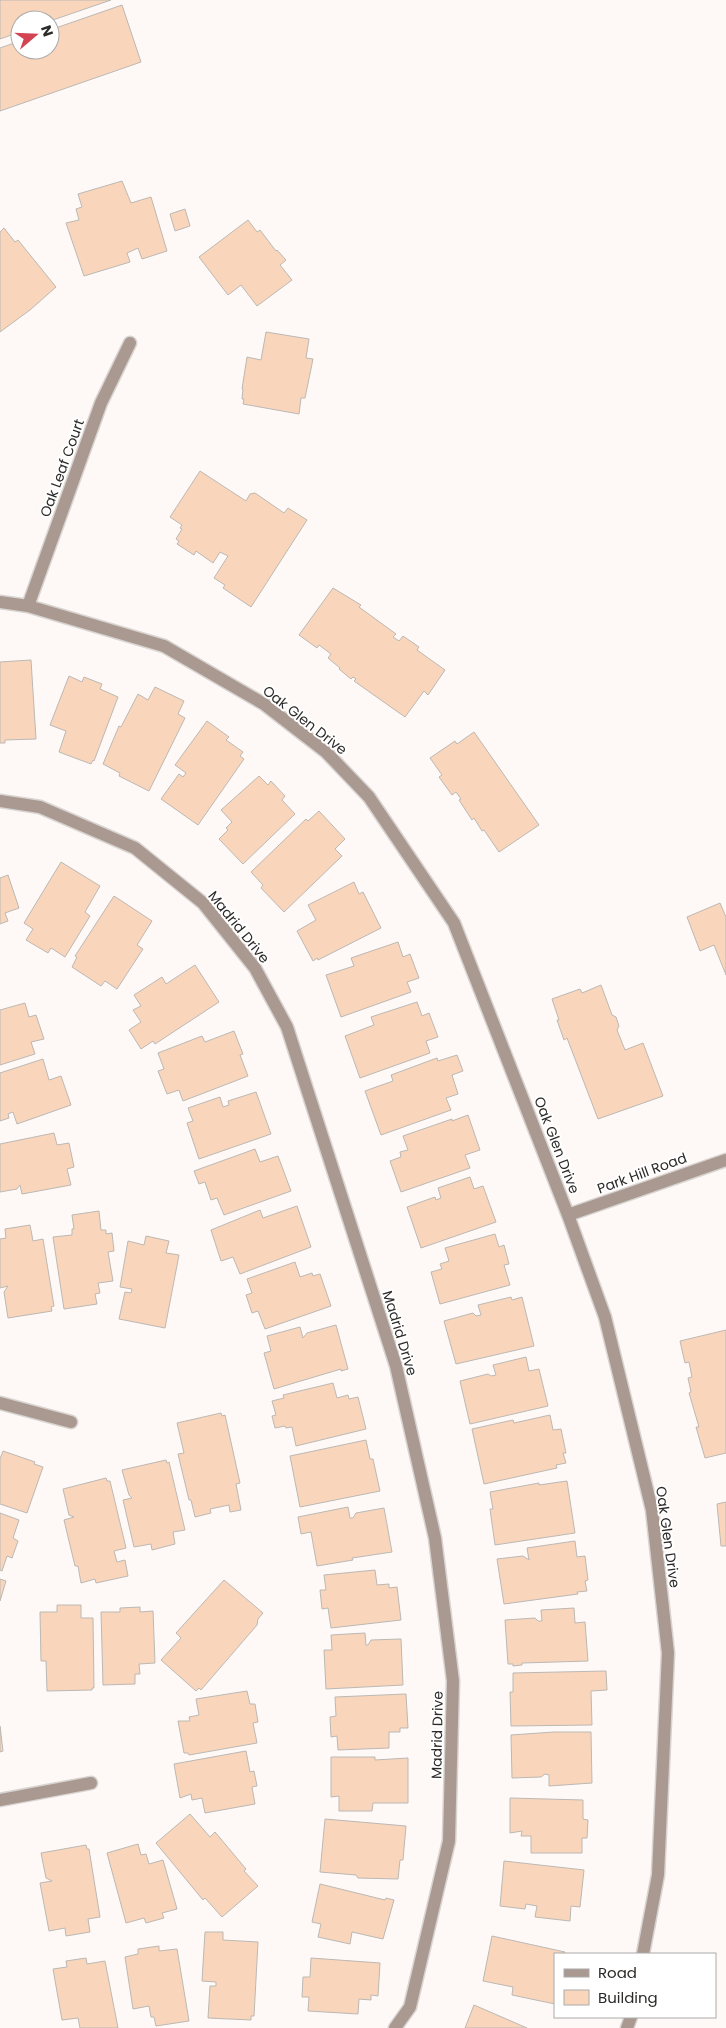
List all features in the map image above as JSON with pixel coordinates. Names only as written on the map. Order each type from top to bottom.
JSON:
[{"type":"street","name":"Oak Leaf Court","points":[[28,606],[102,402],[130,343]]},
{"type":"street","name":"Oak Glen Drive","points":[[0,602],[28,606],[164,646],[264,704],[326,752],[369,797],[454,923],[568,1215],[605,1318],[652,1510],[668,1653],[658,1875],[643,1953]]},
{"type":"street","name":"Madrid Drive","points":[[0,802],[40,807],[135,848],[203,903],[255,968],[287,1027],[396,1366],[435,1538],[453,1681],[449,1841],[410,2007],[395,2028]]},
{"type":"street","name":"Park Hill Road","points":[[568,1215],[726,1160]]},
{"type":"street","points":[[0,1403],[71,1422]]},
{"type":"street","points":[[0,1800],[91,1782]]},
{"type":"building","points":[[0,0],[111,0],[60,18],[60,10],[10,10],[10,36],[0,39]]},
{"type":"building","points":[[122,5],[141,62],[0,111],[0,48],[10,44],[10,60],[60,60],[60,27]]},
{"type":"building","points":[[122,181],[131,203],[151,197],[167,251],[142,259],[138,248],[127,253],[130,262],[84,276],[66,223],[79,220],[76,209],[82,207],[78,194]]},
{"type":"building","points":[[185,209],[190,226],[175,231],[170,214]]},
{"type":"building","points":[[248,220],[257,232],[260,230],[276,251],[286,260],[280,265],[292,280],[257,306],[241,285],[228,295],[199,257]]},
{"type":"building","points":[[4,228],[15,242],[18,240],[56,287],[30,310],[0,332],[0,232]]},
{"type":"building","points":[[266,332],[309,339],[306,358],[313,359],[305,398],[301,398],[299,414],[243,404],[242,389],[247,357],[261,360]]},
{"type":"building","points":[[200,471],[246,501],[250,494],[255,493],[284,513],[288,508],[307,520],[251,607],[223,588],[225,585],[214,578],[228,556],[220,552],[213,563],[196,551],[194,555],[177,544],[179,541],[176,539],[182,529],[180,528],[182,525],[170,517]]},
{"type":"building","points":[[333,588],[361,605],[359,607],[396,634],[393,637],[399,641],[403,636],[419,647],[417,650],[445,670],[428,695],[424,691],[405,717],[354,681],[356,679],[353,677],[351,679],[339,669],[328,658],[331,654],[319,645],[317,648],[299,635]]},
{"type":"building","points":[[31,660],[36,739],[5,740],[5,743],[0,743],[0,662]]},
{"type":"building","points":[[69,676],[82,682],[84,677],[102,684],[100,689],[118,697],[94,761],[91,764],[59,752],[66,731],[50,725]]},
{"type":"building","points":[[155,687],[184,701],[178,714],[185,718],[149,791],[119,776],[120,773],[103,764],[119,726],[121,727],[138,694],[148,700]]},
{"type":"building","points":[[207,721],[229,737],[226,740],[243,752],[240,756],[244,759],[198,825],[161,799],[179,774],[183,777],[186,773],[175,765]]},
{"type":"building","points":[[474,732],[539,825],[499,852],[474,818],[472,820],[456,792],[452,795],[439,777],[442,775],[430,758],[455,741],[457,744]]},
{"type":"building","points":[[259,776],[268,785],[271,781],[285,796],[282,800],[295,814],[243,864],[219,839],[228,830],[226,828],[232,822],[221,810]]},
{"type":"building","points":[[319,811],[345,839],[335,849],[342,856],[284,912],[261,888],[263,885],[251,872],[306,819],[308,821]]},
{"type":"building","points":[[61,862],[100,886],[85,912],[90,916],[65,957],[51,948],[48,953],[26,940],[33,929],[24,923]]},
{"type":"building","points":[[8,875],[19,908],[5,913],[8,921],[0,924],[0,878]]},
{"type":"building","points":[[354,882],[359,894],[363,892],[381,928],[313,961],[297,931],[316,920],[308,905]]},
{"type":"building","points":[[114,896],[152,921],[137,945],[143,949],[117,989],[105,981],[101,986],[72,967],[77,957],[75,956]]},
{"type":"building","points":[[720,903],[726,917],[726,975],[714,945],[700,951],[687,917]]},
{"type":"building","points":[[398,942],[403,957],[410,954],[419,978],[407,982],[411,992],[341,1017],[326,975],[354,966],[351,958]]},
{"type":"building","points":[[195,965],[219,1002],[155,1044],[153,1041],[141,1049],[129,1030],[141,1022],[133,1010],[141,1006],[134,995],[162,977],[166,984]]},
{"type":"building","points":[[601,985],[612,1015],[616,1017],[619,1026],[617,1030],[625,1050],[643,1043],[663,1096],[598,1119],[567,1038],[564,1040],[552,999],[580,989],[582,993]]},
{"type":"building","points":[[417,1002],[422,1016],[429,1013],[438,1037],[426,1041],[430,1053],[360,1078],[345,1036],[374,1025],[371,1017]]},
{"type":"building","points":[[25,1003],[29,1017],[36,1015],[44,1039],[31,1042],[35,1054],[0,1065],[0,1010]]},
{"type":"building","points":[[234,1031],[243,1054],[240,1055],[248,1076],[183,1101],[179,1090],[167,1094],[158,1071],[164,1069],[158,1053],[202,1036],[205,1042]]},
{"type":"building","points":[[457,1055],[463,1071],[452,1075],[458,1094],[446,1098],[451,1110],[381,1135],[365,1091],[393,1081],[391,1075],[437,1058],[438,1061]]},
{"type":"building","points":[[43,1059],[49,1080],[61,1076],[71,1105],[17,1124],[13,1112],[8,1114],[9,1118],[0,1121],[0,1073]]},
{"type":"building","points":[[256,1092],[271,1134],[199,1159],[187,1123],[193,1121],[188,1108],[220,1097],[223,1107],[229,1105],[228,1101]]},
{"type":"building","points":[[468,1115],[480,1150],[465,1155],[470,1168],[401,1192],[390,1161],[401,1157],[400,1152],[408,1150],[403,1136]]},
{"type":"building","points":[[54,1133],[57,1145],[69,1143],[74,1167],[67,1169],[71,1185],[22,1194],[20,1185],[17,1189],[0,1192],[0,1144]]},
{"type":"building","points":[[255,1149],[260,1162],[278,1156],[291,1191],[224,1215],[217,1198],[211,1200],[205,1182],[199,1184],[194,1171]]},
{"type":"building","points":[[470,1177],[474,1189],[483,1186],[496,1222],[421,1248],[407,1207],[435,1197],[436,1200],[441,1198],[438,1188]]},
{"type":"building","points":[[297,1206],[311,1247],[240,1274],[233,1257],[221,1261],[211,1230],[260,1210],[263,1218]]},
{"type":"building","points":[[99,1211],[101,1230],[106,1230],[106,1234],[112,1233],[114,1251],[108,1252],[113,1281],[98,1283],[100,1293],[95,1294],[97,1304],[64,1309],[53,1237],[72,1235],[72,1229],[74,1229],[72,1215]]},
{"type":"building","points":[[30,1225],[33,1241],[43,1239],[54,1306],[51,1307],[52,1311],[8,1318],[4,1292],[8,1286],[0,1288],[0,1239],[6,1238],[5,1229]]},
{"type":"building","points":[[495,1234],[499,1247],[504,1245],[509,1264],[504,1265],[510,1285],[440,1304],[431,1272],[442,1269],[440,1264],[449,1261],[445,1248]]},
{"type":"building","points":[[146,1236],[169,1241],[166,1253],[179,1255],[165,1328],[119,1319],[125,1292],[131,1293],[132,1289],[120,1287],[128,1241],[144,1245]]},
{"type":"building","points":[[295,1262],[300,1277],[312,1273],[313,1276],[320,1274],[331,1306],[265,1329],[258,1311],[252,1313],[246,1295],[252,1293],[247,1279]]},
{"type":"building","points":[[511,1297],[512,1300],[522,1297],[534,1346],[456,1364],[444,1321],[473,1313],[476,1316],[481,1315],[478,1305]]},
{"type":"building","points":[[336,1325],[348,1369],[341,1371],[341,1369],[274,1389],[264,1353],[271,1351],[267,1336],[300,1327],[303,1338],[307,1333]]},
{"type":"building","points":[[726,1330],[726,1453],[705,1458],[696,1427],[699,1427],[689,1393],[691,1392],[688,1378],[692,1377],[689,1362],[685,1363],[680,1341]]},
{"type":"building","points":[[526,1357],[529,1371],[539,1369],[548,1406],[470,1424],[460,1381],[488,1374],[491,1376],[496,1375],[493,1365]]},
{"type":"building","points":[[333,1383],[337,1398],[348,1395],[349,1399],[358,1397],[366,1429],[296,1446],[292,1427],[275,1428],[272,1416],[276,1415],[272,1401],[284,1398],[283,1395]]},
{"type":"building","points":[[221,1413],[222,1416],[225,1415],[240,1483],[236,1484],[241,1510],[230,1512],[229,1505],[210,1509],[211,1513],[195,1517],[178,1454],[184,1453],[177,1423]]},
{"type":"building","points":[[550,1415],[553,1430],[561,1429],[566,1453],[563,1453],[566,1463],[556,1465],[557,1468],[484,1484],[472,1429],[513,1420],[514,1423]]},
{"type":"building","points":[[366,1440],[370,1459],[373,1459],[380,1491],[300,1507],[290,1456]]},
{"type":"building","points":[[3,1451],[35,1462],[34,1464],[43,1467],[27,1513],[0,1504],[0,1459]]},
{"type":"building","points":[[166,1460],[167,1463],[169,1462],[185,1530],[173,1532],[175,1544],[152,1550],[151,1544],[134,1547],[123,1500],[132,1498],[129,1495],[122,1470]]},
{"type":"building","points":[[106,1478],[107,1481],[110,1481],[126,1548],[114,1551],[117,1562],[125,1560],[128,1576],[96,1583],[95,1579],[81,1583],[78,1566],[75,1566],[64,1520],[74,1517],[69,1515],[63,1489]]},
{"type":"building","points":[[567,1481],[575,1533],[495,1545],[490,1509],[493,1509],[490,1492],[539,1483],[539,1485]]},
{"type":"building","points":[[726,1502],[726,1546],[721,1546],[717,1504]]},
{"type":"building","points":[[348,1507],[350,1518],[353,1518],[356,1513],[384,1508],[392,1552],[317,1566],[311,1532],[301,1534],[298,1517]]},
{"type":"building","points":[[0,1513],[19,1520],[13,1538],[18,1541],[12,1558],[7,1556],[2,1571],[0,1570]]},
{"type":"building","points":[[575,1541],[577,1557],[585,1556],[588,1580],[585,1581],[587,1591],[577,1592],[578,1594],[504,1604],[497,1559],[523,1556],[529,1560],[527,1548]]},
{"type":"building","points":[[375,1570],[377,1585],[389,1584],[389,1588],[397,1587],[401,1620],[331,1628],[328,1608],[322,1609],[320,1590],[326,1590],[324,1575]]},
{"type":"building","points":[[0,1579],[6,1581],[0,1601]]},
{"type":"building","points":[[224,1580],[263,1613],[258,1619],[257,1625],[201,1690],[199,1688],[196,1691],[161,1660],[181,1638],[176,1633]]},
{"type":"building","points":[[57,1605],[81,1605],[81,1618],[93,1618],[94,1688],[92,1690],[47,1691],[46,1661],[41,1661],[40,1612],[57,1612]]},
{"type":"building","points":[[140,1607],[140,1612],[153,1611],[155,1663],[139,1664],[140,1674],[135,1674],[135,1684],[103,1685],[101,1612],[120,1612],[120,1608]]},
{"type":"building","points":[[574,1608],[575,1623],[585,1622],[588,1661],[522,1663],[522,1665],[513,1666],[513,1664],[508,1664],[505,1620],[535,1618],[538,1621],[542,1621],[541,1610]]},
{"type":"building","points":[[365,1633],[366,1645],[371,1640],[401,1639],[403,1685],[326,1689],[324,1650],[332,1650],[331,1635]]},
{"type":"building","points":[[606,1671],[607,1690],[591,1691],[592,1725],[511,1726],[510,1692],[513,1692],[513,1673]]},
{"type":"building","points":[[247,1691],[250,1704],[255,1704],[258,1722],[253,1723],[257,1743],[189,1755],[184,1753],[178,1721],[190,1721],[189,1717],[199,1715],[196,1699]]},
{"type":"building","points":[[406,1694],[408,1728],[400,1728],[400,1732],[389,1732],[389,1748],[338,1750],[337,1736],[331,1737],[330,1717],[336,1716],[335,1697]]},
{"type":"building","points":[[0,1726],[3,1751],[0,1752]]},
{"type":"building","points":[[591,1732],[592,1783],[549,1786],[549,1775],[545,1774],[541,1777],[512,1778],[511,1735]]},
{"type":"building","points":[[246,1751],[250,1772],[254,1771],[257,1786],[252,1787],[255,1804],[205,1813],[202,1798],[192,1800],[191,1794],[180,1798],[174,1764]]},
{"type":"building","points":[[331,1757],[375,1757],[375,1760],[408,1758],[408,1803],[373,1803],[372,1811],[339,1811],[339,1796],[331,1797]]},
{"type":"building","points":[[510,1798],[583,1800],[583,1819],[588,1820],[587,1838],[582,1838],[582,1853],[531,1853],[531,1836],[521,1836],[522,1831],[510,1833]]},
{"type":"building","points":[[190,1814],[210,1837],[215,1832],[246,1869],[244,1871],[258,1886],[222,1917],[205,1898],[203,1900],[156,1843]]},
{"type":"building","points":[[325,1819],[406,1826],[403,1860],[400,1860],[398,1879],[358,1878],[356,1875],[320,1872]]},
{"type":"building","points":[[138,1844],[141,1855],[146,1854],[149,1864],[163,1860],[177,1909],[162,1913],[164,1918],[146,1923],[144,1918],[126,1923],[107,1853]]},
{"type":"building","points":[[86,1845],[87,1849],[89,1849],[100,1917],[88,1919],[90,1932],[66,1936],[65,1928],[49,1931],[40,1883],[52,1881],[46,1878],[41,1853]]},
{"type":"building","points":[[504,1861],[584,1870],[580,1907],[571,1906],[570,1921],[535,1917],[537,1906],[526,1904],[525,1909],[500,1906]]},
{"type":"building","points":[[320,1884],[385,1900],[386,1898],[394,1900],[383,1939],[352,1932],[350,1944],[318,1937],[321,1924],[312,1922]]},
{"type":"building","points":[[205,1932],[223,1932],[223,1940],[258,1942],[254,2016],[251,2016],[251,2020],[208,2018],[210,1986],[216,1986],[216,1982],[202,1981]]},
{"type":"building","points":[[492,1936],[565,1952],[554,1953],[554,2004],[512,1995],[513,1987],[483,1981]]},
{"type":"building","points":[[159,1946],[159,1951],[177,1949],[189,2021],[156,2026],[154,2017],[151,2017],[149,2006],[133,2009],[125,1957],[138,1954],[138,1949]]},
{"type":"building","points":[[86,1958],[87,1964],[105,1961],[118,2028],[80,2028],[78,2018],[62,2020],[53,1969],[67,1967],[66,1961]]},
{"type":"building","points":[[311,1958],[380,1963],[378,1996],[371,1995],[371,2000],[359,1999],[358,2014],[308,2011],[309,1997],[302,1997],[303,1977],[310,1977]]},
{"type":"building","points":[[474,2005],[527,2028],[465,2028]]}]
